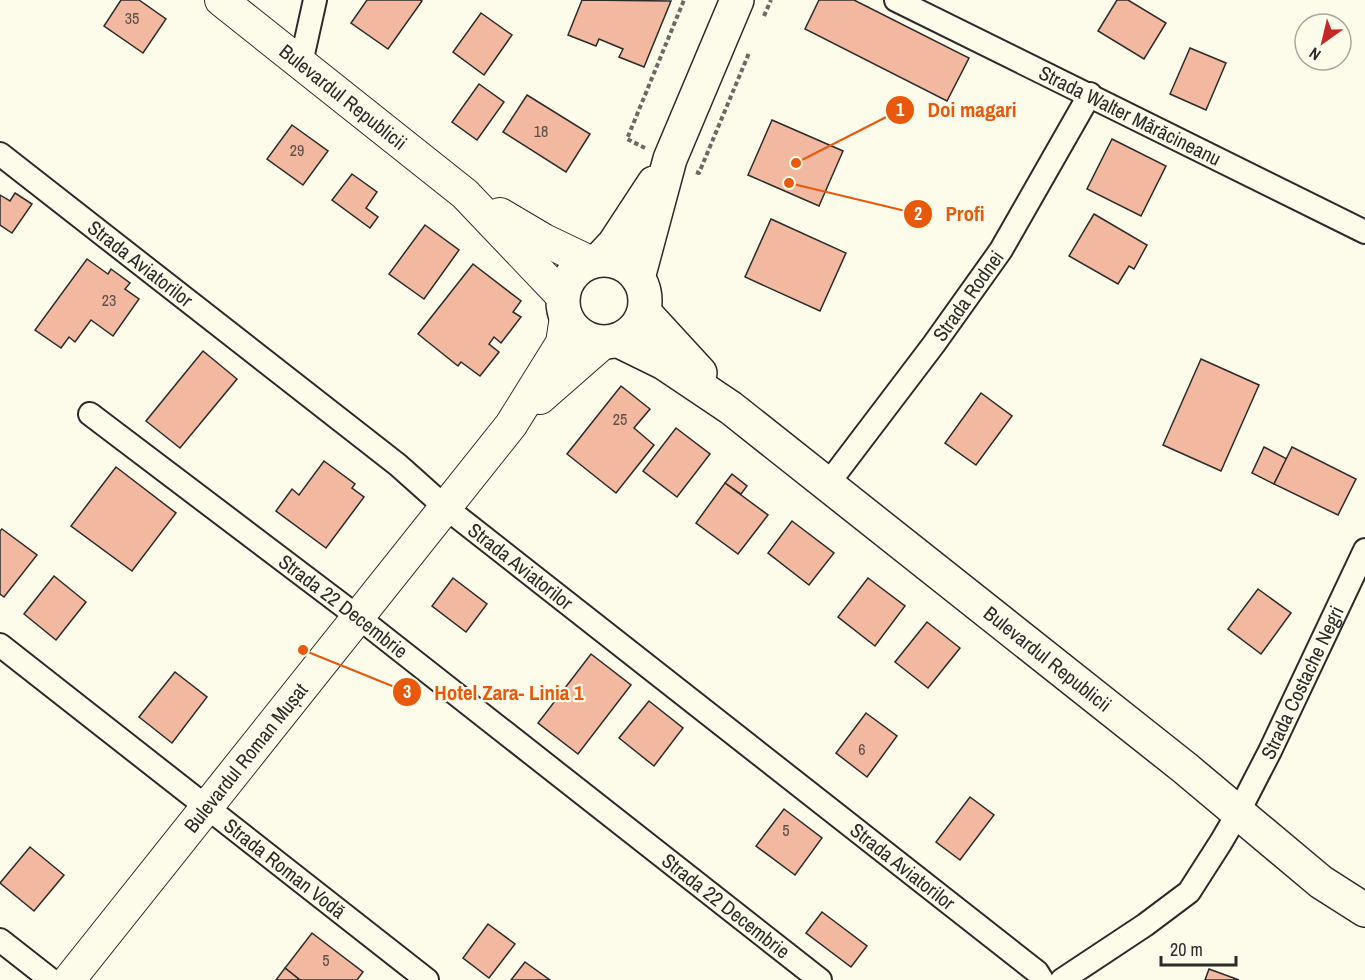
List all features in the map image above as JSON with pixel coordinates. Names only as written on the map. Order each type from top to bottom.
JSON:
[{"type":"main road","points":[[638,278],[670,159],[737,0]]},
{"type":"main road","points":[[595,261],[614,244],[670,159]]},
{"type":"main road","points":[[610,260],[631,269],[638,278],[644,288],[646,300],[644,312],[634,329],[626,336],[610,341],[582,335],[573,327],[565,307],[566,285],[580,267],[595,261],[610,260]]},
{"type":"main road","name":"Bulevardul Republicii","points":[[644,312],[731,408]]},
{"type":"main road","name":"Bulevardul Republicii","points":[[610,341],[664,363],[731,408],[1185,768],[1321,882],[1365,910]]},
{"type":"street","name":"Bulevardul Republicii","points":[[221,0],[465,194],[544,240],[595,261]]},
{"type":"street","points":[[301,63],[315,0]]},
{"type":"street","name":"Strada Walter Mărăcineanu","points":[[896,0],[1365,232]]},
{"type":"street","name":"Strada Rodnei","points":[[827,485],[934,344],[1001,250],[1090,94]]},
{"type":"street","name":"Strada Aviatorilor","points":[[0,154],[398,465],[445,507],[1037,972],[1041,980]]},
{"type":"street","name":"Bulevardul Republicii","points":[[465,194],[565,307]]},
{"type":"street","name":"Bulevardul Roman Mușat","points":[[69,980],[511,425],[562,343],[565,307]]},
{"type":"street","name":"Bulevardul Roman Mușat","points":[[511,425],[588,354],[610,341]]},
{"type":"street","name":"Strada 22 Decembrie","points":[[90,414],[358,617],[820,980]]},
{"type":"street","name":"Strada Costache Negri","points":[[1062,980],[1145,925],[1189,892],[1238,813],[1365,550]]},
{"type":"street","name":"Strada Roman Vodă","points":[[0,645],[427,980]]},
{"type":"street","points":[[0,940],[51,980]]},
{"type":"path","points":[[670,159],[627,139],[684,0]]},
{"type":"building","points":[[121,0],[139,0],[166,19],[143,53],[104,26]]},
{"type":"building","points":[[367,0],[422,1],[388,49],[351,23]]},
{"type":"building","points":[[582,0],[671,1],[644,67],[619,57],[623,49],[599,39],[596,46],[568,35]]},
{"type":"building","points":[[819,0],[854,0],[969,58],[947,101],[805,29]]},
{"type":"building","points":[[1117,0],[1128,0],[1166,23],[1144,59],[1098,31]]},
{"type":"building","points":[[481,13],[512,35],[484,75],[453,52]]},
{"type":"building","points":[[1190,48],[1226,63],[1206,110],[1170,94]]},
{"type":"building","points":[[479,84],[504,102],[477,140],[452,122]]},
{"type":"building","points":[[527,95],[590,134],[566,172],[503,132]]},
{"type":"building","points":[[772,120],[843,151],[819,206],[748,175]]},
{"type":"building","points":[[292,125],[328,151],[303,185],[267,159]]},
{"type":"building","points":[[1112,139],[1166,166],[1141,216],[1087,189]]},
{"type":"building","points":[[352,174],[377,192],[366,208],[378,217],[370,228],[332,200]]},
{"type":"building","points":[[15,193],[32,204],[12,233],[0,225],[0,195],[10,201]]},
{"type":"building","points":[[1094,214],[1147,245],[1134,269],[1129,266],[1118,284],[1069,256]]},
{"type":"building","points":[[771,219],[846,253],[820,311],[745,277]]},
{"type":"building","points":[[425,225],[459,250],[424,299],[389,274]]},
{"type":"building","points":[[87,259],[108,274],[111,269],[130,283],[125,289],[139,299],[113,336],[91,320],[75,342],[69,337],[61,348],[35,330]]},
{"type":"building","points":[[473,264],[521,301],[513,312],[521,317],[501,343],[494,337],[489,344],[499,352],[480,376],[461,362],[458,366],[418,334]]},
{"type":"building","points":[[203,351],[237,379],[180,448],[146,421]]},
{"type":"building","points":[[1201,359],[1259,385],[1221,471],[1163,445]]},
{"type":"building","points":[[621,386],[650,409],[634,428],[654,445],[616,493],[567,454]]},
{"type":"building","points":[[981,393],[1012,416],[976,465],[945,443]]},
{"type":"building","points":[[676,428],[710,454],[677,497],[643,471]]},
{"type":"building","points":[[1264,447],[1287,459],[1274,484],[1252,473]]},
{"type":"building","points":[[1292,447],[1356,479],[1338,515],[1274,484]]},
{"type":"building","points":[[324,461],[355,484],[352,488],[364,497],[326,548],[276,511],[292,489],[299,495]]},
{"type":"building","points":[[116,467],[176,513],[132,571],[71,526]]},
{"type":"building","points":[[732,474],[747,486],[741,494],[725,483]]},
{"type":"building","points":[[725,483],[768,515],[738,554],[696,523]]},
{"type":"building","points":[[792,521],[834,553],[809,585],[768,553]]},
{"type":"building","points":[[2,529],[37,555],[4,597],[0,594],[0,531]]},
{"type":"building","points":[[54,576],[86,602],[56,640],[24,614]]},
{"type":"building","points":[[453,578],[487,604],[466,632],[432,606]]},
{"type":"building","points":[[868,578],[905,606],[875,646],[838,617]]},
{"type":"building","points":[[1258,589],[1291,613],[1261,654],[1228,629]]},
{"type":"building","points":[[927,622],[960,648],[928,688],[895,662]]},
{"type":"building","points":[[591,654],[631,685],[578,754],[538,723]]},
{"type":"building","points":[[175,672],[207,697],[172,743],[139,717]]},
{"type":"building","points":[[649,701],[683,728],[654,766],[619,738]]},
{"type":"building","points":[[866,713],[897,736],[867,777],[836,753]]},
{"type":"building","points":[[970,797],[994,815],[960,860],[936,842]]},
{"type":"building","points":[[784,809],[822,838],[795,875],[756,846]]},
{"type":"building","points":[[30,847],[64,875],[34,911],[0,883]]},
{"type":"building","points":[[822,912],[867,946],[851,967],[806,933]]},
{"type":"building","points":[[488,924],[515,944],[489,978],[463,958]]},
{"type":"building","points":[[312,933],[363,972],[357,980],[300,980],[285,968]]},
{"type":"building","points":[[525,962],[550,980],[511,980]]},
{"type":"building","points":[[285,968],[300,980],[276,980]]},
{"type":"building","points":[[1209,969],[1239,980],[1205,980]]},
{"type":"place","name":"Doi magari","points":[[796,163]]},
{"type":"place","name":"Profi","points":[[789,183]]},
{"type":"place","name":"Hotel Zara- Linia 1","points":[[303,650]]}]
